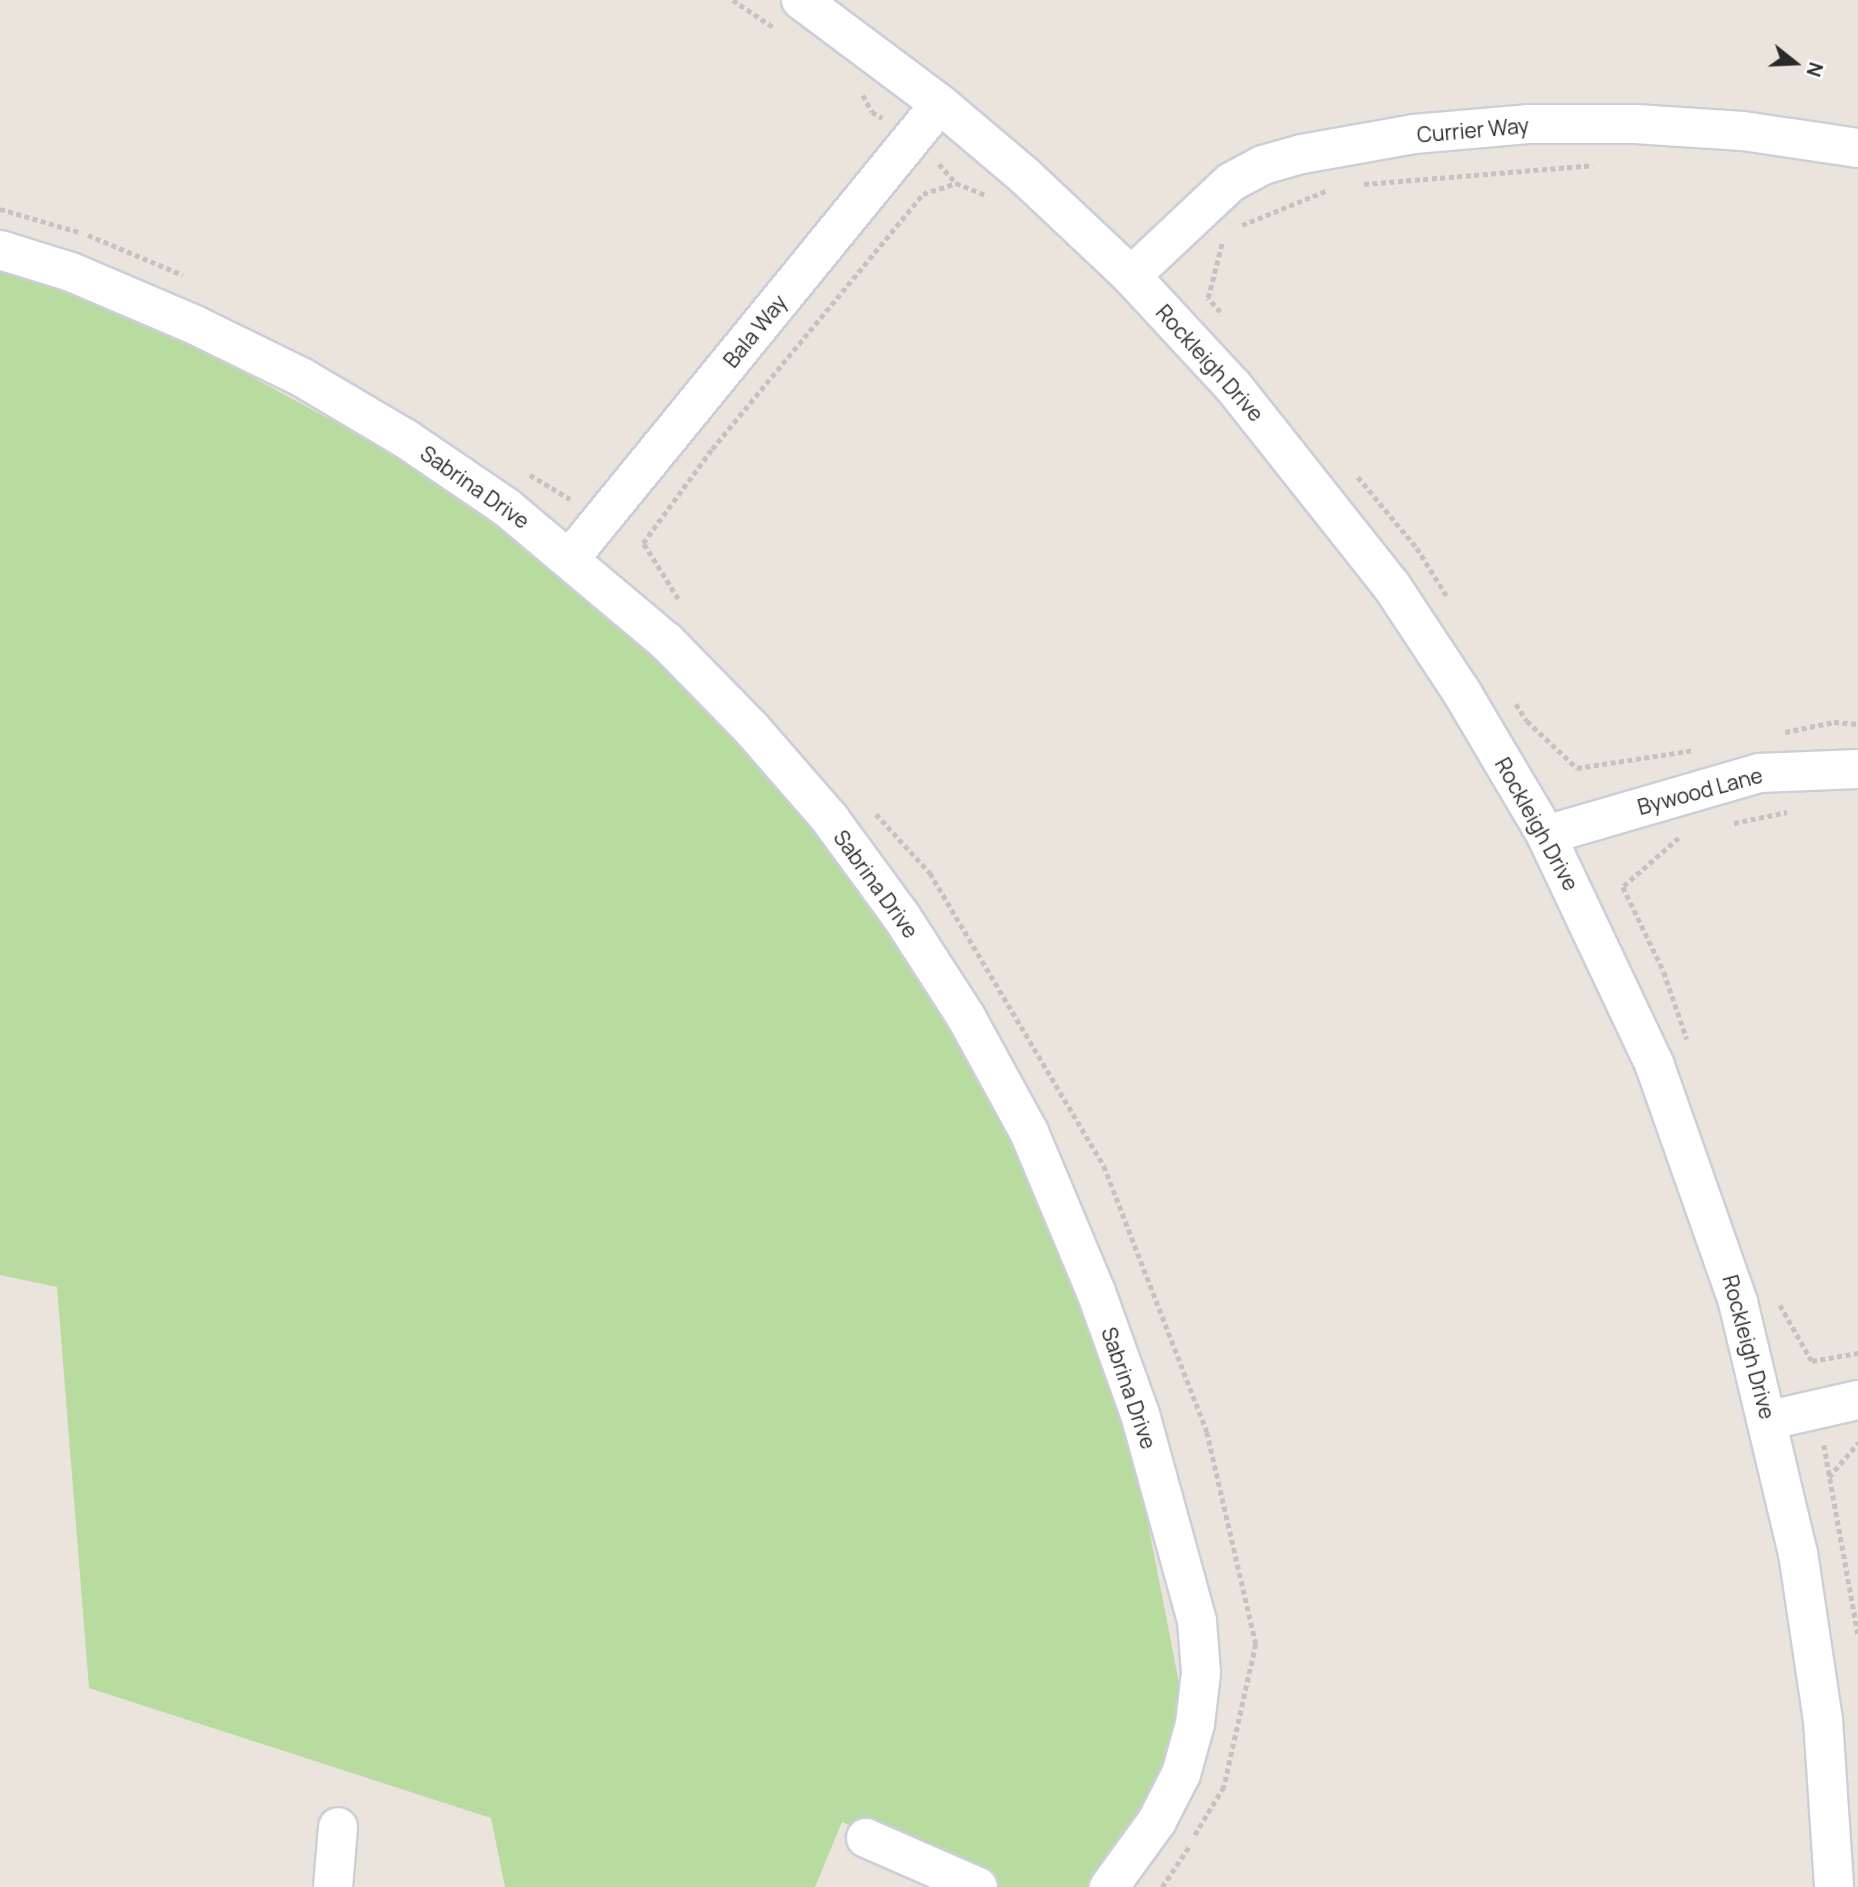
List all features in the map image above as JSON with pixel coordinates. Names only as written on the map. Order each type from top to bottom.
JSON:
[{"type":"street","name":"Rockleigh Drive","points":[[801,0],[940,104],[1131,276],[1233,386],[1391,585],[1461,691],[1546,835],[1604,950],[1701,1185],[1770,1420],[1798,1553],[1821,1707],[1834,1887]]},
{"type":"street","name":"Bala Way","points":[[570,557],[940,104]]},
{"type":"street","name":"Currier Way","points":[[1131,276],[1231,182],[1264,165],[1302,154],[1414,134],[1528,124],[1635,124],[1743,131],[1858,148]]},
{"type":"street","name":"Sabrina Drive","points":[[0,250],[71,272],[195,325],[303,378],[406,439],[570,557],[667,642],[751,728],[830,819],[901,915],[966,1017],[1029,1132],[1096,1292],[1140,1413],[1177,1538],[1197,1621],[1201,1673],[1195,1724],[1181,1774],[1157,1821],[1109,1887]]},
{"type":"street","name":"Bywood Lane","points":[[1546,835],[1759,773],[1858,769]]},
{"type":"street","points":[[1770,1420],[1858,1400]]},
{"type":"street","points":[[333,1887],[338,1827]]},
{"type":"street","points":[[866,1838],[978,1887]]},
{"type":"path","points":[[733,0],[777,30]]},
{"type":"path","points":[[862,92],[872,112],[914,136],[956,183],[992,198]]},
{"type":"path","points":[[1353,185],[1607,163]]},
{"type":"path","points":[[1234,229],[1339,186]]},
{"type":"path","points":[[1224,233],[1208,298],[1226,319]]},
{"type":"path","points":[[1356,475],[1417,548],[1453,606]]},
{"type":"path","points":[[1512,698],[1527,721],[1577,768],[1698,749]]},
{"type":"path","points":[[1779,733],[1834,722],[1858,724]]},
{"type":"path","points":[[1727,824],[1792,811]]},
{"type":"path","points":[[1689,831],[1623,887],[1664,972],[1691,1050]]},
{"type":"path","points":[[1776,1298],[1812,1361],[1829,1478],[1858,1634]]},
{"type":"path","points":[[1812,1361],[1858,1353]]},
{"type":"path","points":[[1829,1478],[1858,1443]]},
{"type":"green space","points":[[0,257],[29,257],[532,528],[871,873],[1101,1281],[1191,1745],[1096,1887],[995,1887],[842,1822],[815,1887],[505,1887],[491,1818],[89,1688],[57,1287],[0,1275]]}]
